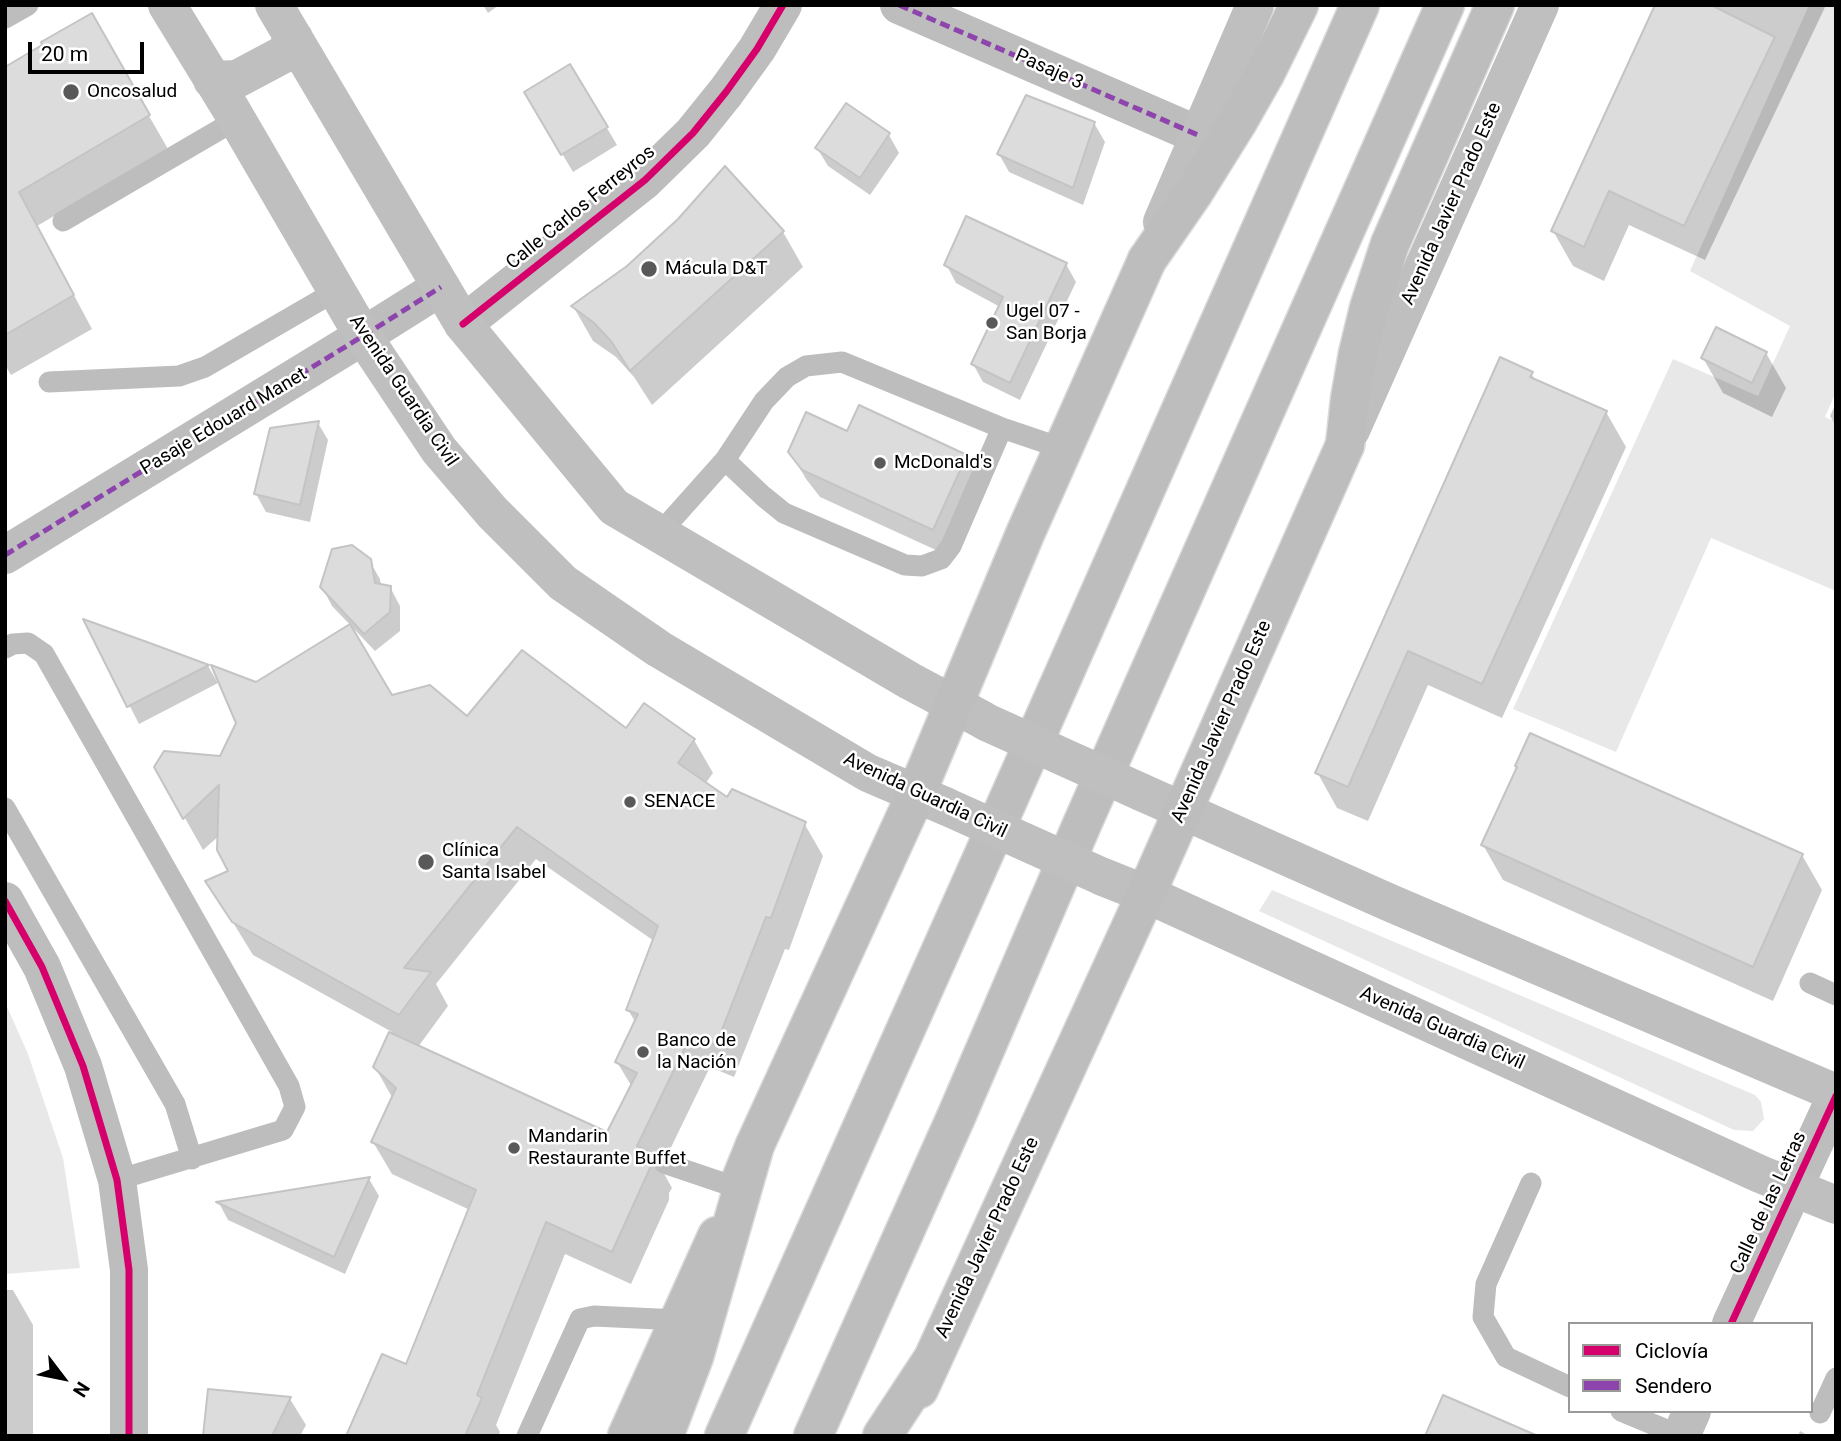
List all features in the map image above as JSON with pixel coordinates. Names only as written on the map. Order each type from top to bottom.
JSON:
[{"type":"main road","name":"Avenida Guardia Civil","points":[[167,5],[363,336],[439,450],[492,512],[563,583],[659,649],[868,773],[1146,894],[1748,1168],[1836,1205]]},
{"type":"main road","points":[[274,5],[463,324],[614,507],[969,714],[1388,902],[1836,1094]]},
{"type":"main road","name":"Calle Carlos Ferreyros","points":[[463,324],[645,180],[683,142],[726,92],[757,49],[783,5]]},
{"type":"main road","name":"Pasaje 3","points":[[899,5],[1198,135]]},
{"type":"main road","points":[[627,1436],[755,1145],[930,800],[969,714],[1024,534],[1147,260],[1255,5]]},
{"type":"main road","points":[[1147,260],[1237,123],[1299,5]]},
{"type":"main road","points":[[724,1436],[1360,5]]},
{"type":"main road","points":[[813,1436],[1445,5]]},
{"type":"main road","points":[[1345,445],[1358,353],[1369,308],[1390,244],[1494,5]]},
{"type":"main road","name":"Avenida Javier Prado Este","points":[[898,1436],[1146,894],[1540,5]]},
{"type":"main road","points":[[227,104],[237,79],[284,54],[302,53]]},
{"type":"main road","name":"Pasaje Edouard Manet","points":[[5,555],[441,286]]},
{"type":"main road","points":[[5,901],[42,967],[83,1066],[117,1180],[129,1270],[129,1436]]},
{"type":"main road","name":"Calle de las Letras","points":[[1732,1322],[1836,1094]]},
{"type":"main road","points":[[664,1436],[694,1357],[755,1145]]},
{"type":"main road","points":[[882,1436],[932,1360]]},
{"type":"main road","points":[[1681,1436],[1691,1413]]},
{"type":"lane","points":[[5,18],[28,5]]},
{"type":"lane","points":[[63,221],[227,104]]},
{"type":"lane","points":[[49,382],[179,376],[205,367],[336,291]]},
{"type":"lane","points":[[659,534],[725,460],[764,401],[786,377],[806,366],[842,362],[1002,428],[1063,449]]},
{"type":"lane","points":[[725,460],[784,513],[905,565],[922,566],[941,559],[951,546],[1002,428]]},
{"type":"lane","points":[[5,648],[13,644],[28,643],[44,654],[289,1086],[295,1107],[283,1130],[117,1180]]},
{"type":"lane","points":[[5,808],[175,1104],[192,1158]]},
{"type":"lane","points":[[1810,983],[1836,995]]},
{"type":"lane","points":[[664,1163],[738,1188]]},
{"type":"lane","points":[[1531,1183],[1486,1284],[1483,1317],[1506,1357],[1568,1386]]},
{"type":"lane","points":[[527,1436],[580,1319],[594,1315],[678,1320]]},
{"type":"lane","points":[[1822,1415],[1836,1378]]},
{"type":"lane","points":[[1627,1413],[1681,1436]]},
{"type":"shaded area","points":[[1809,5],[1836,5],[1836,392],[1825,417],[1836,422],[1836,591],[1711,538],[1616,752],[1513,709],[1673,359],[1758,396],[1790,326],[1690,271]]},
{"type":"shaded area","points":[[1272,890],[1755,1095],[1761,1102],[1764,1119],[1753,1131],[1734,1130],[1259,911]]},
{"type":"shaded area","points":[[5,1002],[28,1054],[63,1158],[80,1268],[5,1274]]},
{"type":"building","points":[[1655,5],[1711,5],[1775,37],[1684,226],[1609,191],[1584,247],[1551,231]]},
{"type":"building","name":"Oncosalud","points":[[92,13],[150,115],[19,192],[74,295],[5,335],[5,67],[42,45],[41,42]]},
{"type":"building","points":[[570,64],[608,127],[561,155],[524,92]]},
{"type":"building","points":[[1026,95],[1095,122],[1073,188],[997,154]]},
{"type":"building","points":[[846,103],[890,133],[860,178],[815,148]]},
{"type":"building","points":[[725,166],[784,231],[630,371],[611,341],[593,322],[571,306],[627,266],[678,219]]},
{"type":"building","points":[[966,216],[1067,263],[1010,383],[971,364],[1003,297],[944,265]]},
{"type":"building","points":[[1716,327],[1767,352],[1752,383],[1701,358]]},
{"type":"building","points":[[1500,357],[1533,372],[1530,377],[1607,411],[1482,684],[1408,651],[1348,787],[1315,773]]},
{"type":"building","name":"McDonald's","points":[[859,405],[967,455],[933,530],[802,470],[788,452],[806,412],[847,431]]},
{"type":"building","points":[[319,421],[300,505],[254,494],[270,428]]},
{"type":"building","points":[[352,545],[371,559],[375,583],[391,586],[390,612],[364,634],[320,587],[332,549]]},
{"type":"building","points":[[83,619],[147,642],[209,665],[127,707]]},
{"type":"building","points":[[350,624],[392,695],[430,685],[467,716],[522,650],[626,728],[644,703],[695,739],[678,763],[727,797],[732,789],[806,822],[771,918],[766,917],[716,1045],[691,1035],[637,1146],[655,1154],[612,1252],[546,1222],[477,1395],[482,1398],[465,1436],[346,1436],[382,1354],[406,1364],[476,1190],[371,1142],[396,1088],[373,1067],[389,1032],[607,1132],[637,1073],[615,1062],[638,1014],[626,1010],[658,926],[517,827],[404,968],[431,972],[399,1015],[232,922],[205,881],[228,871],[217,850],[219,785],[183,819],[154,767],[164,751],[220,756],[236,723],[211,665],[256,682]]},
{"type":"building","points":[[1530,733],[1803,854],[1753,967],[1481,845]]},
{"type":"building","points":[[370,1177],[334,1257],[216,1202]]},
{"type":"building","points":[[208,1389],[291,1397],[272,1436],[203,1436]]},
{"type":"building","points":[[1443,1395],[1538,1436],[1425,1436]]},
{"type":"marked path","points":[[899,5],[1198,135]]},
{"type":"marked path","points":[[5,555],[441,287]]},
{"type":"cycle path","points":[[463,324],[645,180],[693,133],[757,49],[783,5]]},
{"type":"cycle path","points":[[5,901],[42,967],[83,1066],[117,1180],[129,1270],[129,1436]]},
{"type":"cycle path","points":[[1732,1322],[1836,1096]]},
{"type":"place","name":"Oncosalud","points":[[71,92]]},
{"type":"place","name":"Mácula D&T","points":[[649,269]]},
{"type":"place","name":"Ugel 07 - San Borja","points":[[992,323]]},
{"type":"place","name":"McDonald's","points":[[880,463]]},
{"type":"place","name":"SENACE","points":[[630,802]]},
{"type":"place","name":"Clínica Santa Isabel","points":[[426,862]]},
{"type":"place","name":"Banco de la Nación","points":[[643,1052]]},
{"type":"place","name":"Mandarin Restaurante Buffet","points":[[514,1148]]}]
